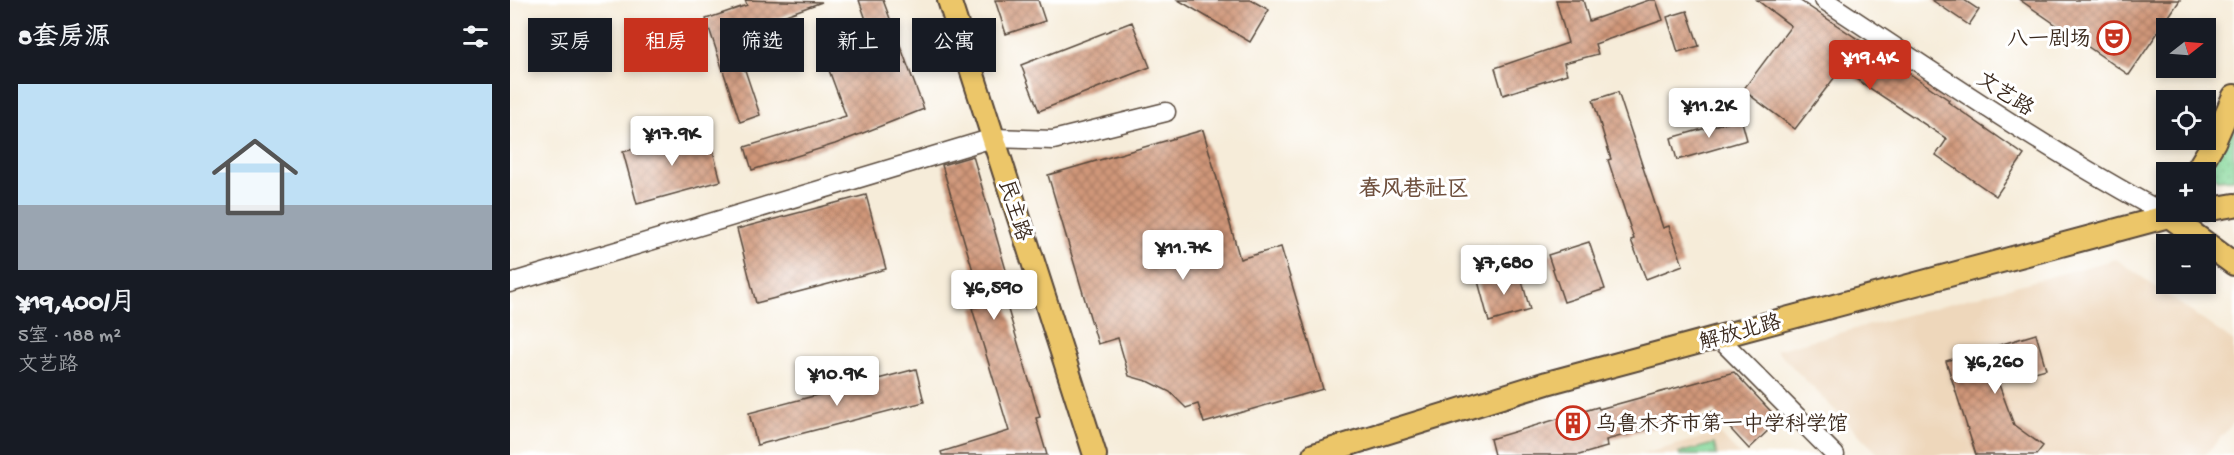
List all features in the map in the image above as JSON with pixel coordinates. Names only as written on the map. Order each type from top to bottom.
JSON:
[{"type":"main road","name":"民主路","points":[[949,0],[1095,455]]},
{"type":"main road","points":[[2202,162],[2214,142],[2234,96]]},
{"type":"main road","points":[[2216,208],[2234,205]]},
{"type":"main road","name":"解放北路","points":[[1314,455],[1546,383],[2156,218]]},
{"type":"main road","points":[[2180,222],[2234,264]]},
{"type":"street","name":"文艺路","points":[[1824,0],[2010,123],[2115,187],[2156,207]]},
{"type":"street","points":[[510,283],[993,138],[1053,140],[1166,112]]},
{"type":"street","points":[[1718,337],[1835,455]]},
{"type":"shaded area","points":[[2116,259],[2156,287],[2156,294],[2166,294],[2234,342],[2234,422],[2205,455],[1879,455],[1776,350]]},
{"type":"shaded area","points":[[1719,433],[1740,455],[1640,455]]},
{"type":"green space","points":[[2234,122],[2234,179],[2217,180],[2216,162],[2213,162]]},
{"type":"green space","points":[[1714,444],[1717,455],[1680,455],[1679,453]]},
{"type":"building","points":[[745,0],[822,2],[778,18],[720,18],[720,61],[708,25],[708,18],[747,5]]},
{"type":"building","points":[[859,0],[883,0],[890,18],[865,18]]},
{"type":"building","points":[[995,0],[1038,0],[1045,21],[1006,34]]},
{"type":"building","points":[[1178,0],[1251,0],[1269,10],[1250,42]]},
{"type":"building","points":[[1556,0],[1583,0],[1589,21],[1649,0],[1656,0],[1663,20],[1595,44],[1598,54],[1564,63],[1567,74],[1503,95],[1495,68],[1568,43]]},
{"type":"building","points":[[1757,0],[1799,0],[1949,100],[1948,102],[2024,155],[1996,196],[1936,155],[1947,139],[1841,69],[1795,129],[1743,90],[1791,26]]},
{"type":"building","points":[[1932,0],[1964,0],[1979,10],[1969,25]]},
{"type":"building","name":"八一剧场","points":[[2020,0],[2180,0],[2168,18],[2156,18],[2156,35],[2129,75]]},
{"type":"building","points":[[1687,11],[1699,46],[1678,52],[1667,17]]},
{"type":"building","points":[[1132,22],[1150,67],[1039,111],[1021,65]]},
{"type":"building","points":[[900,45],[924,109],[835,144],[752,170],[745,147],[846,116],[830,72],[900,72]]},
{"type":"building","points":[[723,72],[746,72],[760,115],[740,122]]},
{"type":"building","points":[[1618,92],[1663,228],[1669,226],[1683,265],[1646,279],[1631,240],[1634,239],[1608,160],[1611,159],[1593,100]]},
{"type":"building","points":[[1741,118],[1747,140],[1677,160],[1671,138]]},
{"type":"building","points":[[707,129],[721,181],[637,204],[623,152]]},
{"type":"building","points":[[1203,130],[1240,259],[1281,247],[1323,389],[1204,423],[1198,404],[1186,408],[1170,392],[1150,382],[1129,376],[1118,338],[1098,344],[1048,175]]},
{"type":"building","points":[[973,156],[1010,284],[1001,286],[1040,417],[1036,418],[1047,455],[942,455],[941,452],[1009,431],[972,308],[983,305],[942,165]]},
{"type":"building","points":[[866,195],[886,269],[756,303],[737,229]]},
{"type":"building","points":[[1589,242],[1605,289],[1564,302],[1548,255]]},
{"type":"building","points":[[1519,270],[1530,310],[1489,322],[1478,281]]},
{"type":"building","points":[[2036,334],[2046,369],[1998,382],[2014,425],[2043,446],[2036,455],[1976,455],[1946,361]]},
{"type":"building","points":[[916,369],[924,402],[757,445],[749,413]]},
{"type":"building","points":[[1734,372],[1779,420],[1749,449],[1714,411],[1606,440],[1607,447],[1579,455],[1494,455],[1490,439],[1598,407],[1599,409]]},
{"type":"place","name":"八一剧场","points":[[2114,38]]},
{"type":"place","name":"乌鲁木齐市第一中学科学馆","points":[[1573,423]]},
{"type":"district","name":"春风巷社区","points":[[1414,187]]}]
